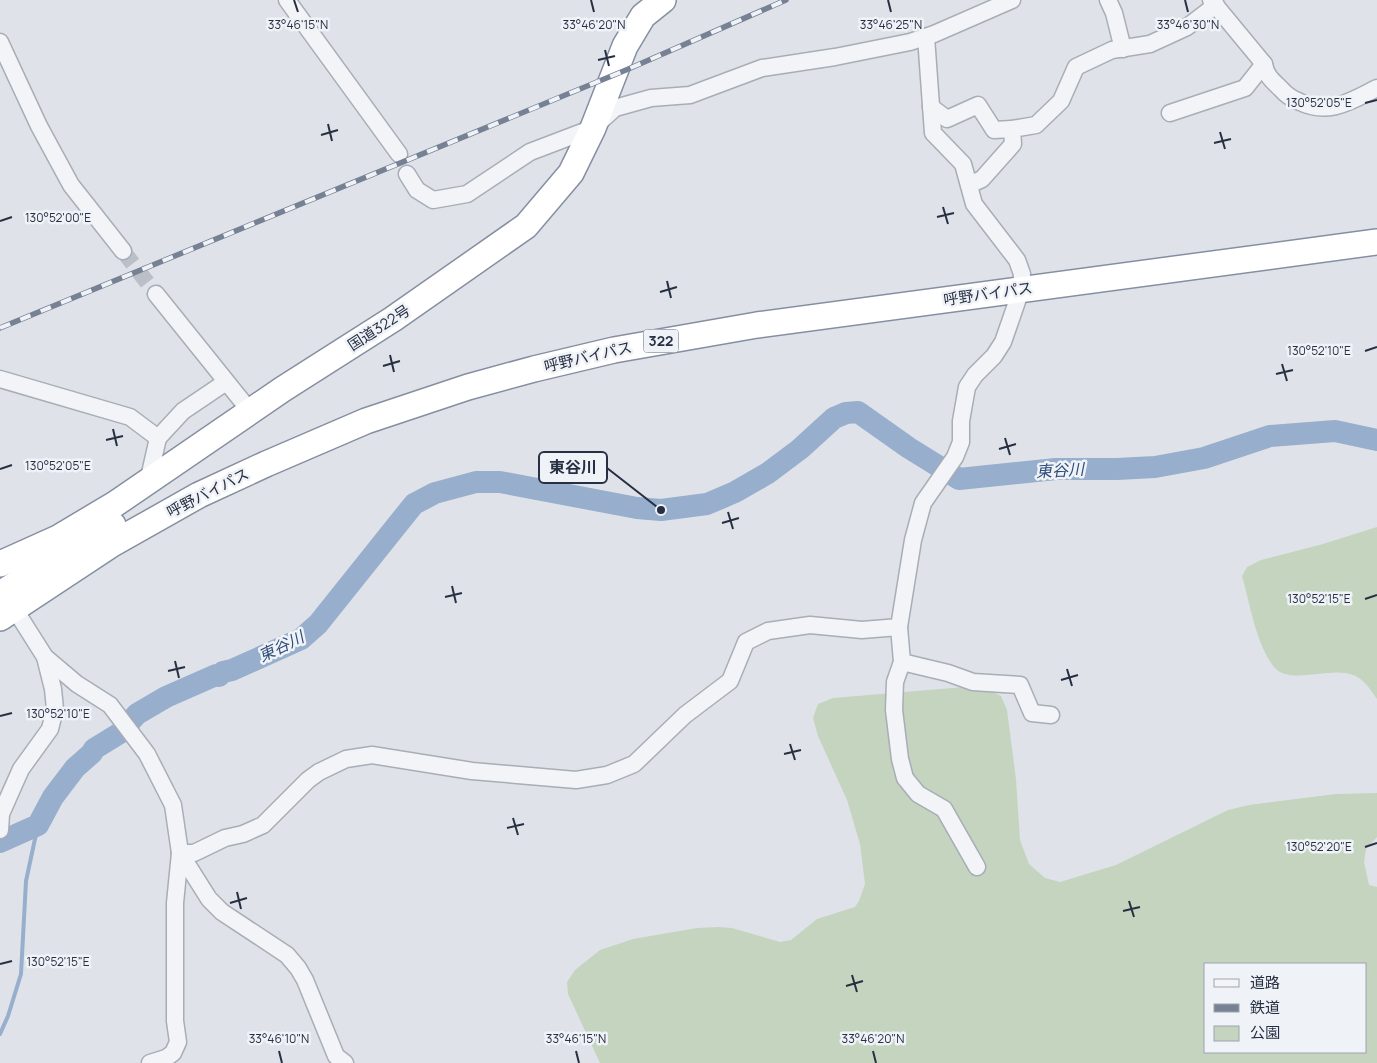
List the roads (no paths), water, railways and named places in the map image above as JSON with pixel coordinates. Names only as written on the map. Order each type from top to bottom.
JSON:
[{"type":"highway","name":"国道322号","points":[[0,564],[58,538],[148,482],[250,411],[393,319],[526,226],[570,173],[593,128],[626,46],[644,16],[663,0]]},
{"type":"highway","name":"呼野バイパス","points":[[1021,282],[1377,225]]},
{"type":"highway","name":"呼野バイパス","points":[[6,602],[80,543],[144,508],[248,456],[333,419],[456,374],[584,341],[654,326],[842,296],[1021,282],[1377,242]]},
{"type":"street","points":[[287,0],[399,154]]},
{"type":"street","points":[[407,174],[416,190],[433,200],[467,194],[530,152],[593,128],[615,108],[651,98],[690,95],[762,68],[835,57],[910,42],[1012,0]]},
{"type":"street","points":[[1108,0],[1114,12],[1123,48]]},
{"type":"street","points":[[931,107],[947,119],[978,105],[994,130],[1012,130],[1036,125],[1061,101],[1076,67],[1112,50],[1150,44],[1187,27],[1214,2],[1264,64],[1266,74],[1288,97],[1311,107],[1329,108],[1350,102],[1377,88]]},
{"type":"street","points":[[926,37],[933,133],[963,164],[974,204],[1017,260],[1021,282],[1003,342],[994,356],[975,375],[967,388],[962,412],[961,442],[955,456],[923,503],[913,540],[900,627],[902,662],[895,682],[894,710],[900,759],[906,778],[918,794],[944,809],[977,867]]},
{"type":"street","points":[[0,42],[39,126],[71,185],[123,251]]},
{"type":"street","points":[[1170,113],[1246,88],[1264,64]]},
{"type":"street","points":[[969,185],[982,179],[1013,144],[1012,130]]},
{"type":"street","points":[[156,294],[250,411]]},
{"type":"street","points":[[0,379],[130,417],[158,438]]},
{"type":"street","points":[[148,482],[158,438],[184,411],[226,382]]},
{"type":"street","points":[[6,602],[45,657],[77,684],[110,705],[147,754],[173,805],[180,853],[175,903],[175,1021],[178,1042],[173,1053],[166,1058],[150,1063]]},
{"type":"street","points":[[180,853],[194,853],[225,838],[243,834],[264,825],[308,780],[319,772],[346,759],[359,756],[372,755],[472,771],[576,780],[607,775],[634,764],[686,716],[730,682],[746,642],[768,631],[810,625],[862,630],[900,627]]},
{"type":"street","points":[[0,830],[1,814],[21,769],[50,729],[55,709],[53,689],[45,657]]},
{"type":"street","points":[[902,662],[948,673],[973,682],[1020,684],[1032,713],[1051,715]]},
{"type":"street","points":[[180,853],[209,899],[222,912],[286,955],[298,968],[305,980],[336,1056],[345,1063]]},
{"type":"waterway","name":"東谷川","points":[[0,842],[38,825],[53,797],[75,768],[94,749],[120,733],[137,714],[166,697],[216,675],[219,676],[223,672],[232,670],[301,639],[318,624],[414,504],[435,493],[476,482],[500,482],[637,508],[661,510],[707,504],[735,492],[768,473],[800,449],[834,418],[846,413],[858,412],[909,448],[959,479],[1056,469],[1155,467],[1204,458],[1270,436],[1335,431],[1377,440]]},
{"type":"waterway","points":[[0,1034],[8,1016],[21,974],[26,881],[38,825]]},
{"type":"tunnel","points":[[123,251],[156,294]]},
{"type":"railway","points":[[0,328],[626,70],[786,0]]},
{"type":"place","name":"東谷川","points":[[661,510]]}]
